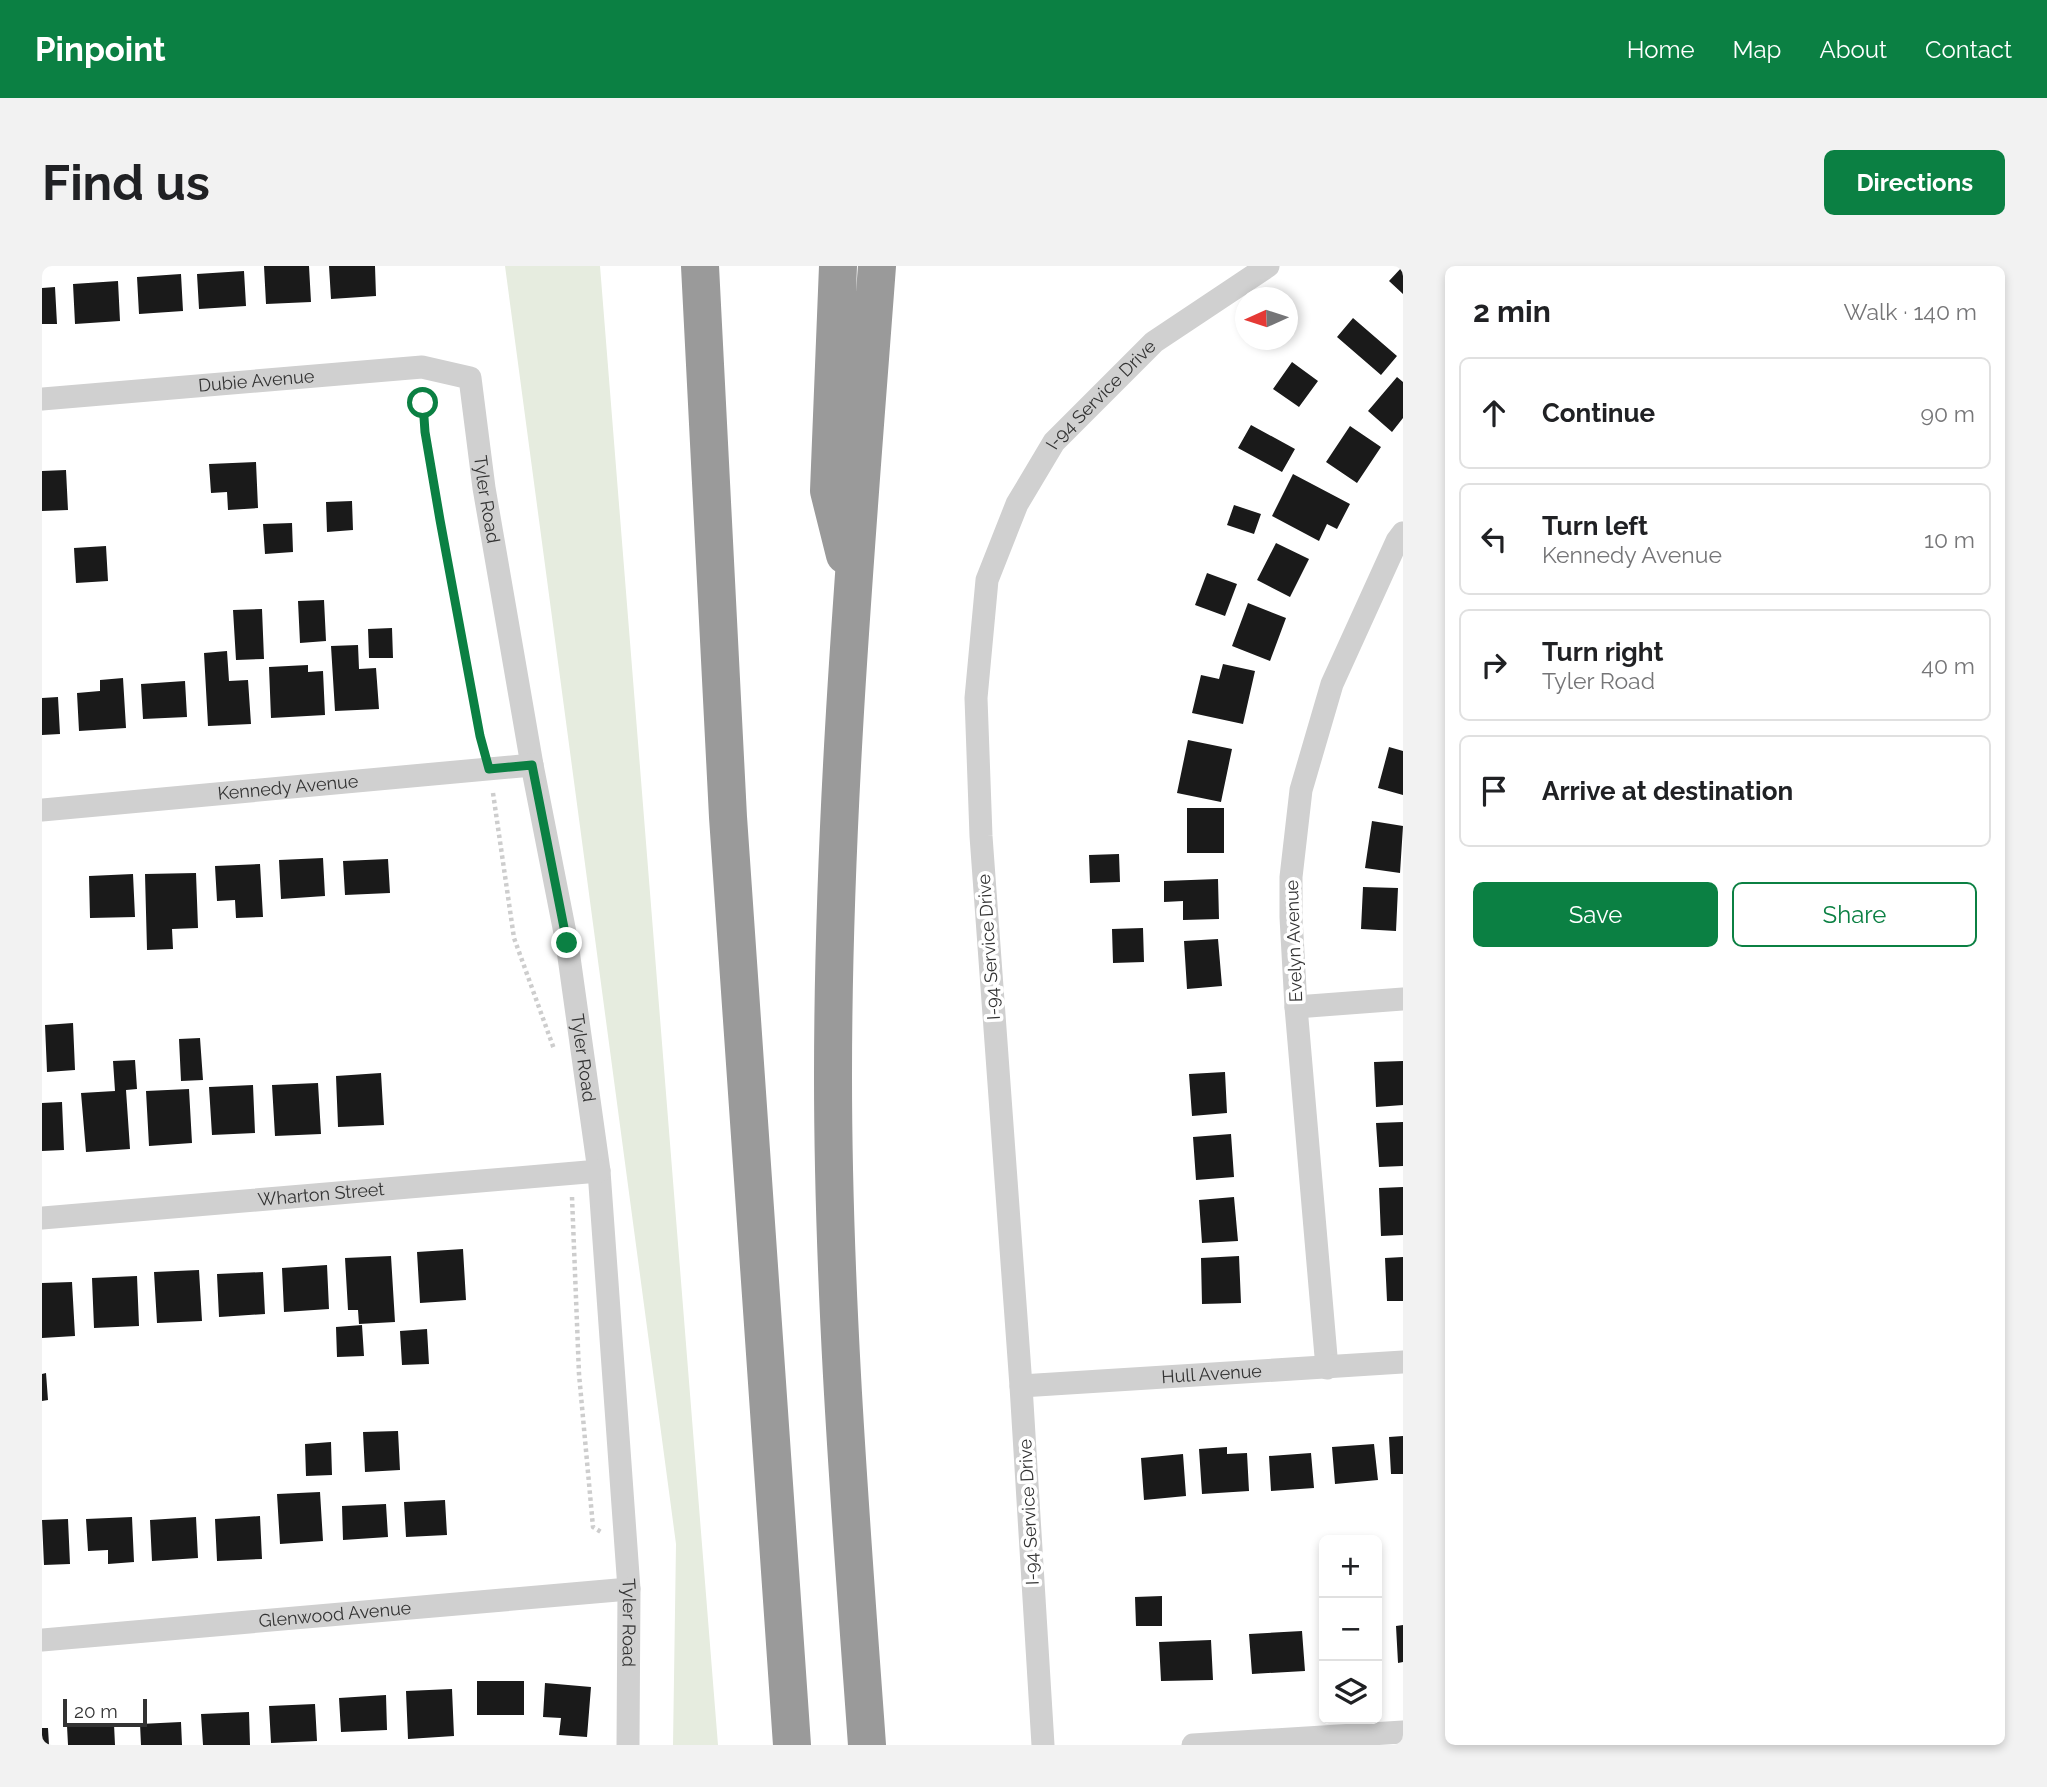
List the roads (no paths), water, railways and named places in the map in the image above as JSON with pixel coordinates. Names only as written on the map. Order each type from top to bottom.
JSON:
[{"type":"highway","points":[[700,266],[728,817],[792,1745]]},
{"type":"highway","points":[[838,266],[829,491],[853,588]]},
{"type":"highway","points":[[867,1745],[842,1391],[833,1075],[836,910],[853,588],[877,266]]},
{"type":"street","name":"I-94 Service Drive","points":[[1043,1745],[1021,1386],[981,836],[976,698],[987,580],[1017,504],[1054,442],[1154,342],[1268,266]]},
{"type":"street","name":"Dubie Avenue","points":[[42,399],[422,367],[470,378]]},
{"type":"street","name":"Tyler Road","points":[[470,378],[484,488],[532,765],[567,943],[599,1171],[629,1589],[628,1745]]},
{"type":"street","name":"Evelyn Avenue","points":[[1327,1368],[1296,1007],[1291,890],[1301,790],[1332,684],[1403,533]]},
{"type":"street","name":"Kennedy Avenue","points":[[42,810],[532,765]]},
{"type":"street","points":[[1296,1007],[1403,999]]},
{"type":"street","name":"Wharton Street","points":[[42,1218],[599,1171]]},
{"type":"street","name":"Hull Avenue","points":[[1021,1386],[1403,1362]]},
{"type":"street","name":"Glenwood Avenue","points":[[42,1640],[629,1589]]},
{"type":"street","points":[[1193,1745],[1403,1732]]}]
